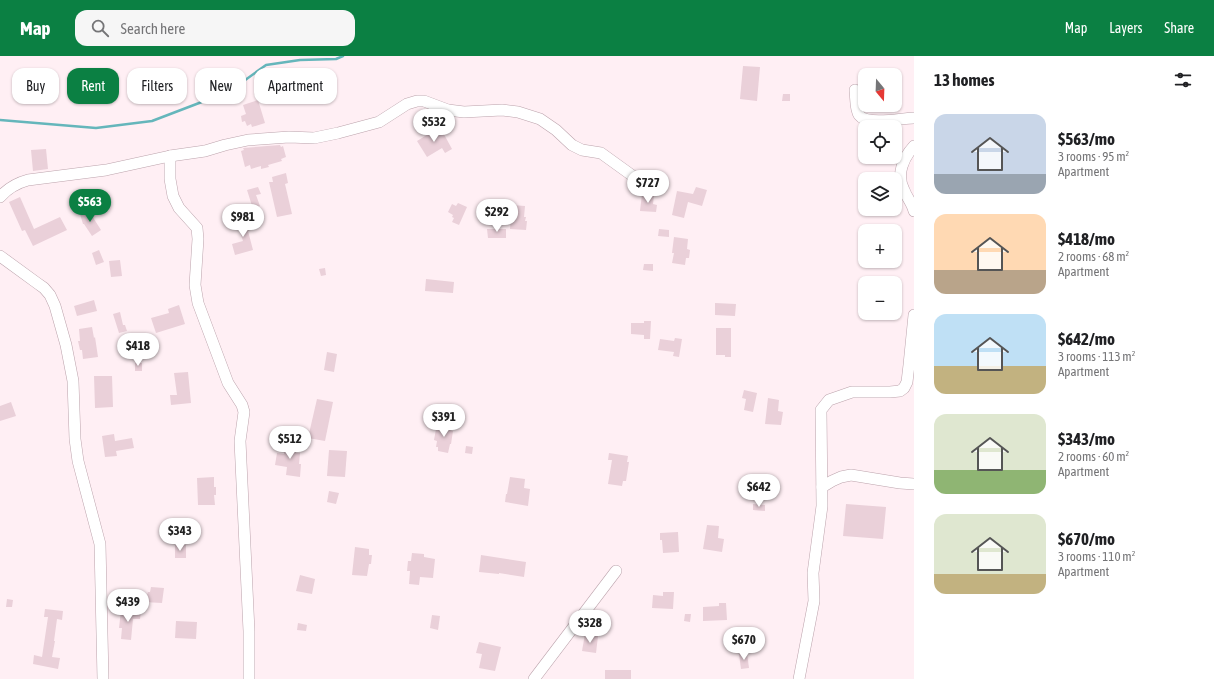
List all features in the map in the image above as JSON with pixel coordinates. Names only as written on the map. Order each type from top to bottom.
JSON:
[{"type":"street","points":[[855,90],[858,111],[860,116],[864,119],[884,121],[914,118]]},
{"type":"street","points":[[0,196],[19,182],[28,180],[106,170],[170,156],[205,151],[248,140],[289,136],[314,138],[338,133],[379,122],[407,104],[417,101],[424,101],[448,110],[464,112],[502,110],[518,112],[540,120],[556,130],[572,145],[582,150],[601,154],[637,179]]},
{"type":"street","points":[[914,146],[904,160],[900,173],[904,191],[910,199],[914,211]]},
{"type":"street","points":[[170,156],[170,179],[173,196],[179,208],[197,228],[198,238],[195,285],[198,304],[228,383],[239,399],[244,412],[240,441],[249,631],[249,679]]},
{"type":"street","points":[[0,256],[44,288],[50,295],[55,306],[66,345],[73,381],[76,450],[102,555],[101,604],[103,679]]},
{"type":"street","points":[[799,679],[814,601],[813,573],[821,514],[822,487],[820,410],[829,400],[852,392],[890,392],[900,391],[904,388],[907,382],[914,315]]},
{"type":"street","points":[[822,487],[832,480],[851,475],[900,484],[914,484]]},
{"type":"street","points":[[534,679],[616,571]]},
{"type":"building","points":[[743,66],[760,67],[757,101],[740,99]]},
{"type":"building","points":[[783,94],[790,94],[790,101],[782,101]]},
{"type":"building","points":[[254,101],[254,104],[259,104],[265,123],[252,127],[251,124],[247,126],[245,121],[242,122],[241,116],[246,114],[243,105]]},
{"type":"building","points":[[440,127],[452,149],[445,153],[442,148],[427,157],[417,141]]},
{"type":"building","points":[[280,145],[281,147],[283,146],[286,157],[281,159],[282,161],[268,165],[269,167],[261,169],[261,166],[251,169],[250,165],[245,167],[241,151],[244,150],[243,148]]},
{"type":"building","points":[[46,149],[48,169],[33,171],[31,150]]},
{"type":"building","points":[[286,173],[288,183],[285,184],[292,214],[277,217],[269,182],[273,182],[272,177]]},
{"type":"building","points":[[258,187],[261,194],[256,195],[260,206],[253,209],[247,190]]},
{"type":"building","points":[[696,187],[707,190],[702,206],[688,202],[684,218],[672,215],[677,191],[693,194]]},
{"type":"building","points":[[642,194],[654,195],[653,204],[657,205],[656,212],[640,211]]},
{"type":"building","points":[[20,197],[34,229],[60,217],[67,230],[33,246],[25,230],[22,231],[9,202]]},
{"type":"building","points":[[458,203],[467,207],[459,225],[452,222],[454,218],[452,217],[453,215],[448,212],[452,204],[456,206]]},
{"type":"building","points":[[512,205],[525,206],[524,217],[526,217],[525,221],[527,221],[526,230],[510,229]]},
{"type":"building","points":[[91,210],[94,219],[101,230],[92,236],[83,224],[80,214]]},
{"type":"building","points":[[245,216],[250,230],[248,231],[253,250],[235,255],[232,244],[243,241],[236,220]]},
{"type":"building","points":[[487,229],[506,229],[506,238],[488,238]]},
{"type":"building","points":[[659,229],[669,230],[669,237],[658,236]]},
{"type":"building","points":[[674,237],[688,239],[687,249],[690,250],[689,258],[686,258],[685,265],[672,263],[674,253],[672,253]]},
{"type":"building","points":[[99,250],[104,262],[96,265],[92,253]]},
{"type":"building","points":[[120,260],[122,276],[111,277],[109,261]]},
{"type":"building","points":[[644,264],[653,264],[653,271],[643,270]]},
{"type":"building","points":[[325,268],[326,275],[321,276],[319,269]]},
{"type":"building","points":[[426,279],[454,282],[453,293],[425,291]]},
{"type":"building","points":[[94,300],[97,311],[77,316],[74,306]]},
{"type":"building","points":[[715,303],[736,304],[735,316],[715,315]]},
{"type":"building","points":[[179,305],[185,324],[156,333],[151,318],[169,313],[168,309]]},
{"type":"building","points":[[120,312],[123,325],[125,325],[127,331],[119,333],[113,314]]},
{"type":"building","points":[[644,321],[651,321],[650,339],[644,339],[644,335],[631,334],[631,323],[644,323]]},
{"type":"building","points":[[92,327],[98,357],[83,359],[82,350],[80,350],[78,341],[80,341],[79,329]]},
{"type":"building","points":[[716,328],[731,328],[731,357],[716,355]]},
{"type":"building","points":[[675,338],[682,339],[679,357],[673,356],[674,352],[658,350],[660,339],[674,341]]},
{"type":"building","points":[[327,352],[337,354],[334,372],[324,370]]},
{"type":"building","points":[[135,363],[142,363],[142,371],[135,371]]},
{"type":"building","points":[[188,372],[191,403],[171,405],[170,395],[177,395],[174,373]]},
{"type":"building","points":[[94,376],[112,376],[113,407],[95,408]]},
{"type":"building","points":[[744,390],[757,393],[753,412],[744,410],[746,399],[742,398]]},
{"type":"building","points":[[768,398],[779,400],[778,411],[783,412],[781,425],[765,424]]},
{"type":"building","points":[[317,399],[333,402],[325,441],[308,438]]},
{"type":"building","points":[[11,402],[16,416],[0,421],[0,406]]},
{"type":"building","points":[[439,424],[450,426],[450,430],[453,431],[448,453],[438,451],[438,447],[436,447],[437,441],[434,440],[436,429],[438,430]]},
{"type":"building","points":[[114,434],[115,441],[132,438],[134,448],[116,451],[117,456],[105,457],[102,436]]},
{"type":"building","points":[[286,443],[297,444],[296,453],[300,453],[299,464],[301,464],[300,477],[286,475],[287,467],[275,465],[277,453],[284,454]]},
{"type":"building","points":[[466,446],[473,447],[472,454],[465,453]]},
{"type":"building","points":[[329,450],[347,451],[345,477],[327,476]]},
{"type":"building","points":[[609,453],[628,456],[627,462],[629,462],[626,481],[623,481],[622,486],[608,484],[612,460],[608,460]]},
{"type":"building","points":[[214,477],[214,487],[216,487],[216,495],[214,495],[215,505],[198,505],[197,478]]},
{"type":"building","points":[[510,477],[525,479],[524,488],[530,489],[528,506],[505,502]]},
{"type":"building","points":[[329,491],[339,493],[336,504],[327,502]]},
{"type":"building","points":[[753,504],[765,505],[765,511],[753,510]]},
{"type":"building","points":[[846,504],[886,507],[883,539],[843,536]]},
{"type":"building","points":[[707,525],[719,526],[718,538],[724,539],[722,552],[703,549]]},
{"type":"building","points":[[678,532],[679,552],[663,553],[660,533]]},
{"type":"building","points":[[175,545],[186,545],[186,558],[175,558]]},
{"type":"building","points":[[355,547],[369,549],[369,555],[372,555],[367,576],[352,575]]},
{"type":"building","points":[[412,553],[424,554],[424,557],[435,559],[433,578],[420,577],[419,585],[409,584],[410,571],[407,571],[408,561],[411,561]]},
{"type":"building","points":[[481,555],[526,562],[524,577],[499,573],[479,572]]},
{"type":"building","points":[[300,575],[315,579],[312,594],[296,591]]},
{"type":"building","points":[[151,587],[164,588],[162,603],[144,602],[145,595],[150,592]]},
{"type":"building","points":[[663,592],[674,592],[673,609],[652,608],[653,595],[663,596]]},
{"type":"building","points":[[7,599],[13,600],[12,607],[6,607]]},
{"type":"building","points":[[719,603],[726,603],[727,620],[703,621],[703,607],[719,606]]},
{"type":"building","points":[[45,609],[63,611],[62,620],[57,619],[52,657],[60,658],[58,669],[33,664],[34,655],[42,657],[48,617],[44,617]]},
{"type":"building","points":[[121,610],[141,612],[140,619],[133,619],[131,640],[121,639],[122,628],[119,628]]},
{"type":"building","points":[[685,614],[691,614],[690,622],[684,621]]},
{"type":"building","points":[[432,615],[440,616],[438,630],[430,628]]},
{"type":"building","points":[[176,621],[197,622],[196,639],[175,638]]},
{"type":"building","points":[[298,623],[307,625],[306,631],[297,630]]},
{"type":"building","points":[[585,634],[598,636],[596,653],[582,651]]},
{"type":"building","points":[[479,642],[501,647],[495,671],[479,668],[482,654],[476,653]]},
{"type":"building","points":[[747,653],[749,668],[741,669],[739,654]]},
{"type":"building","points":[[605,670],[631,670],[631,679],[605,679]]},
{"type":"waterway","points":[[0,120],[96,128],[152,121],[207,100],[241,83],[266,65],[300,60],[336,59],[343,56]]}]
